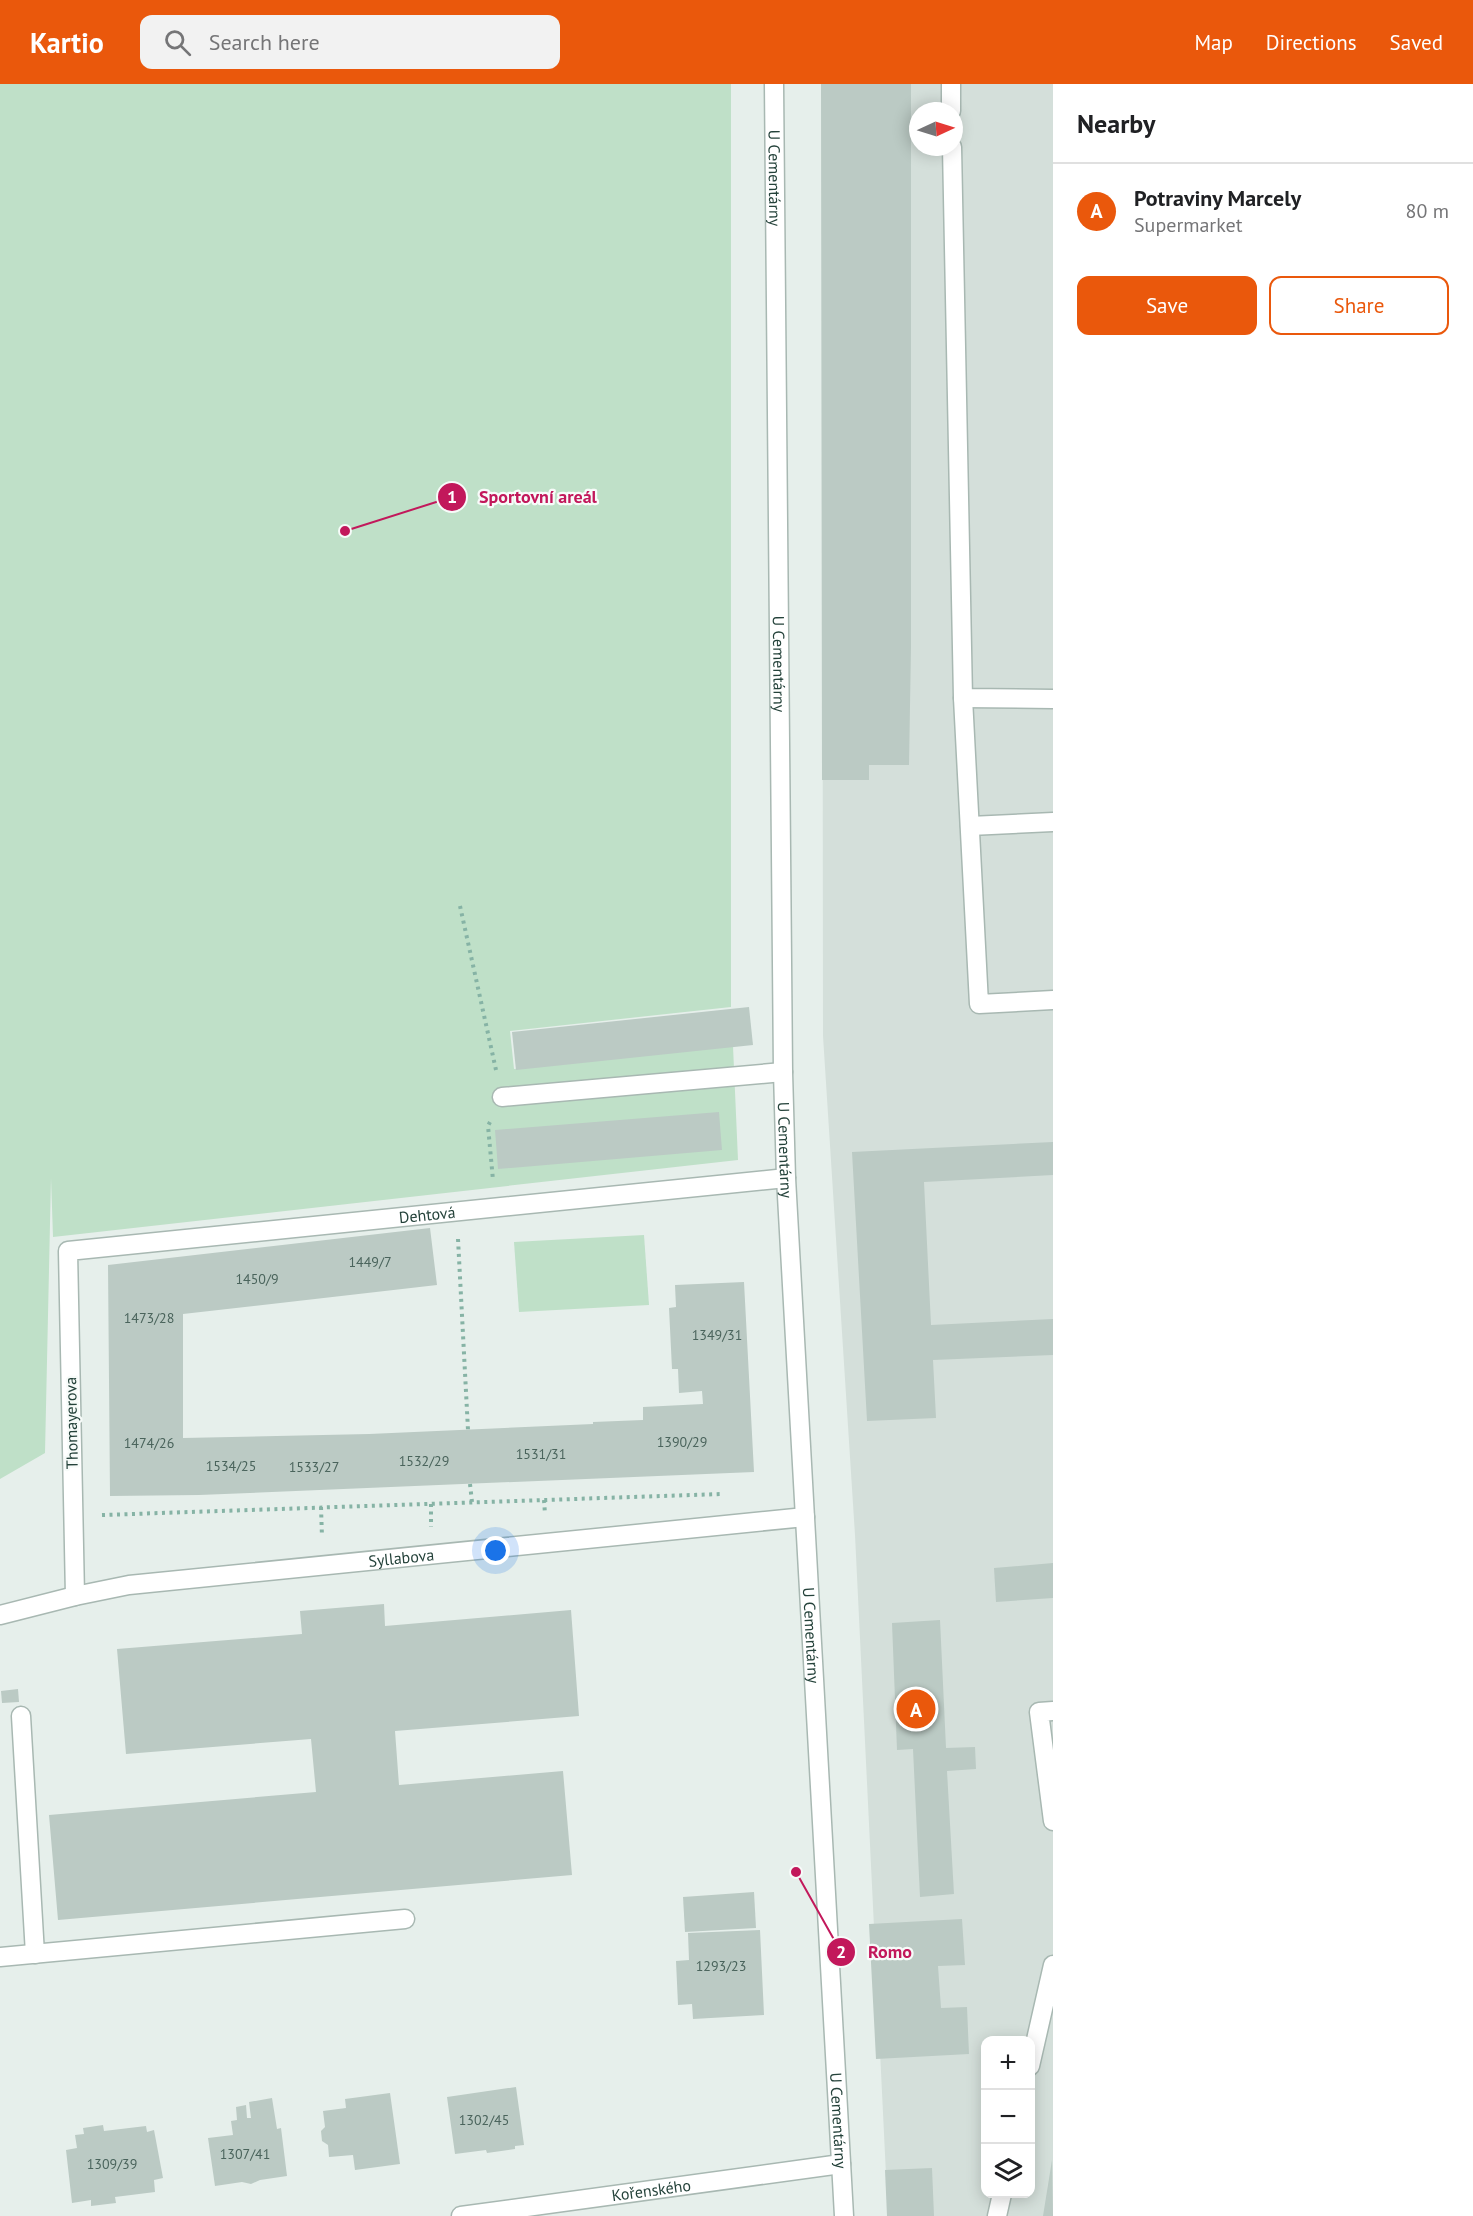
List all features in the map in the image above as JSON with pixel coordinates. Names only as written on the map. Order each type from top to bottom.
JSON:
[{"type":"street","name":"U Cementárny","points":[[774,84],[783,1072],[786,1178],[844,2216]]},
{"type":"street","points":[[951,84],[951,102]]},
{"type":"street","points":[[952,156],[963,698],[980,1004],[1053,1000]]},
{"type":"street","points":[[963,698],[1053,699]]},
{"type":"street","points":[[970,826],[1053,822]]},
{"type":"street","points":[[502,1097],[783,1072]]},
{"type":"street","name":"Dehtová","points":[[68,1251],[786,1178]]},
{"type":"street","name":"Thomayerova","points":[[68,1251],[75,1596]]},
{"type":"street","name":"Syllabova","points":[[0,1615],[129,1585],[805,1517]]},
{"type":"street","points":[[1053,1711],[1039,1712],[1053,1821]]},
{"type":"street","points":[[21,1716],[35,1954]]},
{"type":"street","points":[[0,1957],[405,1919]]},
{"type":"street","points":[[1035,2044],[1053,1965]]},
{"type":"street","name":"Kořenského","points":[[461,2216],[841,2164]]},
{"type":"street","points":[[997,2216],[1001,2198]]},
{"type":"path","points":[[460,906],[502,1097],[488,1126],[495,1207]]},
{"type":"path","points":[[456,1211],[468,1430]]},
{"type":"path","points":[[470,1484],[472,1502]]},
{"type":"path","points":[[73,1516],[733,1493]]},
{"type":"shaded area","points":[[822,84],[1053,84],[1053,2216],[888,2216],[855,1535],[823,1036]]},
{"type":"green space","points":[[0,84],[731,84],[731,1007],[510,1031],[514,1069],[733,1046],[738,1160],[53,1237],[51,1178],[45,1453],[0,1479]]},
{"type":"green space","points":[[644,1235],[649,1305],[519,1312],[514,1242]]},
{"type":"building","points":[[821,84],[911,84],[911,102],[909,102],[909,156],[911,156],[911,647],[909,765],[869,765],[869,780],[822,780]]},
{"type":"building","points":[[749,1007],[753,1045],[516,1070],[512,1032]]},
{"type":"building","points":[[719,1112],[722,1150],[498,1169],[495,1130]]},
{"type":"building","points":[[1053,1142],[1053,1175],[924,1182],[931,1325],[1053,1319],[1053,1355],[933,1360],[936,1418],[867,1421],[852,1152]]},
{"type":"building","points":[[430,1228],[437,1285],[183,1314],[183,1438],[369,1434],[593,1424],[593,1422],[643,1420],[643,1407],[703,1404],[702,1391],[679,1393],[678,1369],[672,1369],[669,1308],[676,1307],[675,1285],[744,1282],[754,1472],[199,1495],[110,1496],[108,1265]]},
{"type":"building","points":[[1053,1563],[1053,1598],[996,1602],[994,1568]]},
{"type":"building","points":[[384,1604],[385,1626],[571,1610],[579,1716],[395,1731],[399,1785],[563,1771],[572,1875],[58,1920],[49,1815],[316,1792],[311,1739],[126,1754],[117,1649],[302,1634],[300,1611]]},
{"type":"building","points":[[940,1620],[946,1748],[975,1747],[976,1769],[947,1771],[954,1894],[920,1897],[913,1749],[897,1750],[892,1623]]},
{"type":"building","points":[[18,1689],[19,1702],[2,1703],[1,1691]]},
{"type":"building","points":[[754,1892],[756,1928],[685,1932],[683,1897]]},
{"type":"building","points":[[962,1919],[965,1965],[938,1966],[941,2008],[967,2007],[969,2054],[876,2059],[869,1924]]},
{"type":"building","points":[[760,1930],[764,2015],[693,2019],[692,2004],[678,2005],[676,1961],[689,1960],[688,1933]]},
{"type":"building","points":[[516,2087],[524,2145],[515,2146],[515,2149],[487,2153],[486,2150],[455,2154],[447,2097]]},
{"type":"building","points":[[390,2093],[400,2164],[355,2170],[353,2155],[329,2157],[328,2145],[322,2141],[321,2131],[325,2127],[323,2111],[346,2108],[345,2099]]},
{"type":"building","points":[[272,2098],[277,2129],[281,2128],[287,2176],[260,2180],[251,2184],[242,2182],[215,2186],[208,2138],[233,2135],[231,2121],[237,2120],[236,2107],[246,2105],[247,2118],[251,2118],[249,2102]]},
{"type":"building","points":[[103,2125],[104,2131],[146,2126],[147,2132],[154,2130],[163,2178],[154,2180],[155,2192],[115,2197],[116,2203],[91,2206],[91,2200],[72,2203],[66,2150],[77,2148],[75,2135],[84,2134],[83,2128]]},
{"type":"building","points":[[1052,2160],[1053,2216],[1043,2216]]},
{"type":"building","points":[[932,2168],[934,2216],[887,2216],[885,2170]]},
{"type":"place","name":"Sportovní areál","points":[[345,531]]},
{"type":"place","name":"Potraviny Marcely","points":[[916,1709]]},
{"type":"place","name":"Romo","points":[[796,1872]]}]
